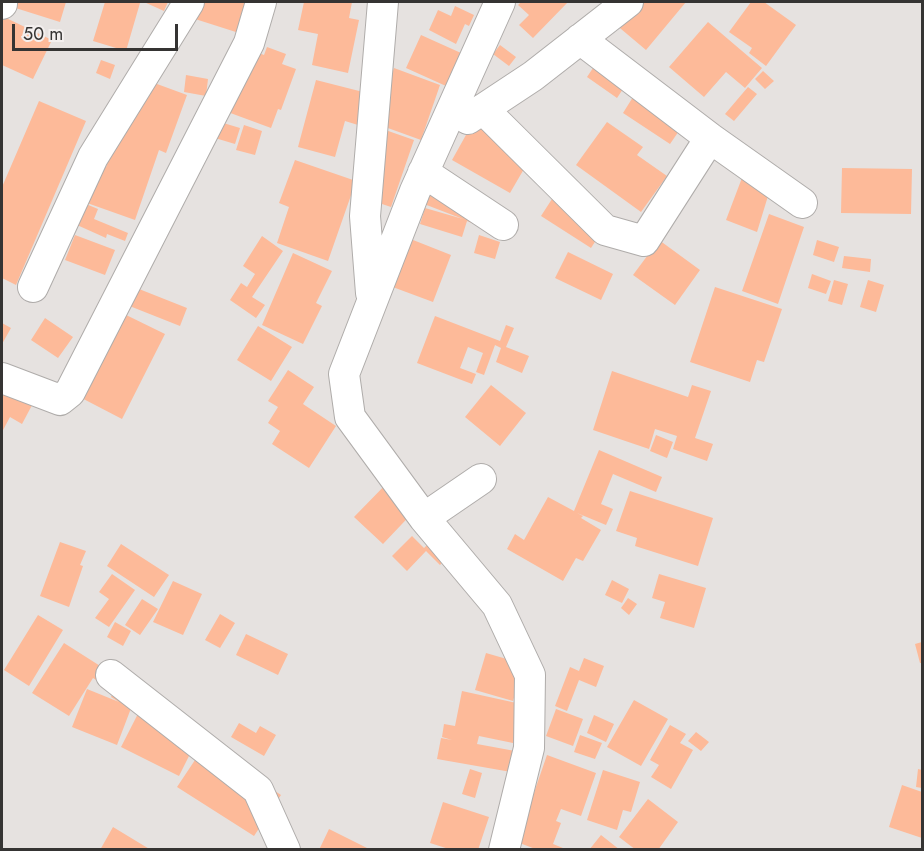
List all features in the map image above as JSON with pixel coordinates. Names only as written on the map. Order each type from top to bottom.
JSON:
[{"type":"street","points":[[33,287],[93,157],[189,2]]},
{"type":"street","points":[[2,378],[60,400],[70,392],[249,43],[261,2]]},
{"type":"street","points":[[371,302],[365,216],[383,2]]},
{"type":"street","points":[[500,2],[423,172],[344,374],[350,417],[424,518],[497,605],[530,675],[529,748],[504,849]]},
{"type":"street","points":[[438,139],[533,76],[628,2]]},
{"type":"street","points":[[580,39],[710,138],[802,203]]},
{"type":"street","points":[[483,109],[605,230],[644,241],[659,222],[710,138]]},
{"type":"street","points":[[423,172],[503,225]]},
{"type":"street","points":[[424,518],[480,479]]},
{"type":"street","points":[[111,675],[258,790],[285,849]]},
{"type":"building","points":[[7,2],[66,2],[60,22],[6,5]]},
{"type":"building","points":[[105,2],[140,3],[126,51],[93,41]]},
{"type":"building","points":[[144,2],[168,2],[164,11]]},
{"type":"building","points":[[198,2],[249,2],[239,33],[192,18]]},
{"type":"building","points":[[304,2],[352,2],[349,18],[359,20],[348,73],[312,65],[318,34],[298,30]]},
{"type":"building","points":[[521,2],[568,2],[533,38],[519,25],[529,15],[518,5]]},
{"type":"building","points":[[612,2],[686,2],[646,50],[602,13]]},
{"type":"building","points":[[751,2],[764,2],[796,25],[766,66],[749,53],[752,48],[729,32]]},
{"type":"building","points":[[455,6],[474,15],[469,26],[465,24],[456,44],[429,30],[438,10],[451,16]]},
{"type":"building","points":[[2,16],[52,40],[33,79],[2,65]]},
{"type":"building","points":[[708,22],[762,68],[745,88],[726,72],[704,97],[669,67]]},
{"type":"building","points":[[421,35],[461,53],[446,86],[406,68]]},
{"type":"building","points":[[500,45],[516,57],[509,66],[493,54]]},
{"type":"building","points":[[267,47],[286,54],[282,64],[296,69],[281,110],[278,109],[271,128],[225,111],[248,49],[264,55]]},
{"type":"building","points":[[605,50],[635,71],[617,98],[587,77]]},
{"type":"building","points":[[101,60],[115,65],[110,79],[96,73]]},
{"type":"building","points":[[394,68],[440,85],[421,140],[374,123]]},
{"type":"building","points":[[763,71],[774,81],[765,89],[755,79]]},
{"type":"building","points":[[186,75],[208,79],[206,96],[184,92]]},
{"type":"building","points":[[138,77],[187,95],[166,153],[159,150],[135,220],[73,198],[86,160],[106,167]]},
{"type":"building","points":[[316,80],[367,93],[358,125],[345,121],[335,157],[298,147]]},
{"type":"building","points":[[748,87],[757,94],[734,121],[725,114]]},
{"type":"building","points":[[633,97],[694,109],[670,144],[623,113]]},
{"type":"building","points":[[39,101],[86,121],[16,285],[2,278],[2,187]]},
{"type":"building","points":[[476,117],[535,150],[510,193],[452,160]]},
{"type":"building","points":[[220,122],[240,128],[235,144],[215,138]]},
{"type":"building","points":[[607,122],[643,147],[637,155],[667,176],[641,212],[576,165]]},
{"type":"building","points":[[244,125],[262,131],[255,155],[236,150]]},
{"type":"building","points":[[374,126],[414,140],[391,207],[361,197]]},
{"type":"building","points":[[295,160],[356,181],[328,261],[277,243],[289,207],[279,203]]},
{"type":"building","points":[[748,162],[768,196],[757,232],[726,220]]},
{"type":"building","points":[[842,168],[912,169],[911,214],[841,213]]},
{"type":"building","points":[[435,176],[490,198],[485,212],[492,231],[467,221],[462,237],[420,224],[425,208],[463,219],[424,204]]},
{"type":"building","points":[[561,185],[611,217],[591,248],[541,216]]},
{"type":"building","points":[[86,204],[98,209],[94,219],[128,233],[125,241],[107,234],[106,238],[77,225]]},
{"type":"building","points":[[769,214],[804,227],[778,304],[742,291]]},
{"type":"building","points":[[75,235],[115,250],[105,275],[65,260]]},
{"type":"building","points":[[479,235],[500,242],[495,259],[474,253]]},
{"type":"building","points":[[262,236],[283,251],[252,297],[265,305],[256,318],[230,300],[241,283],[247,287],[255,274],[243,266]]},
{"type":"building","points":[[408,238],[451,255],[433,302],[390,286]]},
{"type":"building","points":[[659,240],[700,270],[675,305],[633,275]]},
{"type":"building","points":[[817,240],[839,247],[834,262],[813,255]]},
{"type":"building","points":[[568,252],[613,274],[601,300],[555,278]]},
{"type":"building","points":[[293,253],[332,271],[316,303],[322,306],[303,344],[262,325]]},
{"type":"building","points":[[844,256],[871,259],[870,272],[842,268]]},
{"type":"building","points":[[812,274],[831,281],[826,294],[808,288]]},
{"type":"building","points":[[834,280],[848,284],[842,305],[828,301]]},
{"type":"building","points":[[868,280],[884,285],[876,312],[860,307]]},
{"type":"building","points":[[134,287],[187,308],[180,326],[127,305]]},
{"type":"building","points":[[715,287],[782,309],[764,362],[757,360],[750,382],[690,362]]},
{"type":"building","points":[[120,312],[165,334],[122,419],[70,392]]},
{"type":"building","points":[[435,316],[500,341],[506,325],[514,328],[506,347],[529,356],[522,373],[496,362],[501,348],[495,345],[484,375],[476,372],[483,353],[468,347],[460,368],[476,374],[472,384],[417,363]]},
{"type":"building","points":[[45,318],[73,337],[58,358],[31,340]]},
{"type":"building","points":[[2,323],[11,328],[2,344]]},
{"type":"building","points":[[258,326],[292,347],[271,381],[237,360]]},
{"type":"building","points":[[288,370],[314,387],[303,404],[336,426],[309,468],[272,444],[280,431],[268,423],[278,407],[268,401]]},
{"type":"building","points":[[612,371],[688,397],[692,385],[711,391],[695,438],[713,444],[707,461],[673,449],[677,436],[655,429],[649,449],[593,430]]},
{"type":"building","points":[[2,372],[39,392],[22,424],[10,417],[2,432]]},
{"type":"building","points":[[491,385],[526,413],[500,446],[465,417]]},
{"type":"building","points":[[656,435],[673,442],[667,458],[650,451]]},
{"type":"building","points":[[599,450],[662,477],[656,492],[613,474],[601,504],[613,509],[606,525],[577,513],[601,530],[583,561],[576,558],[563,581],[507,549],[515,534],[524,540],[548,497],[574,511]]},
{"type":"building","points":[[392,478],[420,505],[383,544],[354,517]]},
{"type":"building","points":[[630,491],[713,518],[698,566],[635,546],[637,538],[616,531]]},
{"type":"building","points":[[438,534],[454,550],[440,565],[426,551],[407,571],[392,556],[412,536],[424,548]]},
{"type":"building","points":[[60,542],[86,551],[69,607],[40,596]]},
{"type":"building","points":[[121,544],[169,575],[154,597],[107,566]]},
{"type":"building","points":[[112,574],[135,590],[109,627],[95,618],[109,599],[99,592]]},
{"type":"building","points":[[659,574],[706,588],[694,628],[660,618],[665,602],[652,598]]},
{"type":"building","points":[[612,580],[629,589],[622,603],[605,595]]},
{"type":"building","points":[[173,581],[202,594],[183,635],[153,622]]},
{"type":"building","points":[[628,598],[637,604],[629,615],[621,608]]},
{"type":"building","points":[[142,599],[158,609],[140,635],[125,625]]},
{"type":"building","points":[[220,614],[235,623],[220,648],[205,640]]},
{"type":"building","points":[[38,615],[63,630],[29,686],[4,670]]},
{"type":"building","points":[[115,622],[131,631],[123,646],[107,637]]},
{"type":"building","points":[[246,634],[288,654],[278,675],[236,655]]},
{"type":"building","points":[[922,642],[922,663],[920,663],[915,644]]},
{"type":"building","points":[[64,643],[138,690],[117,745],[72,727],[87,689],[119,702],[111,697],[114,691],[93,678],[69,716],[32,693]]},
{"type":"building","points":[[486,653],[524,664],[513,701],[475,690]]},
{"type":"building","points":[[584,658],[604,666],[596,687],[579,680],[567,711],[555,706],[570,667],[579,671]]},
{"type":"building","points":[[462,691],[521,704],[513,743],[479,736],[477,744],[515,751],[511,772],[437,759],[441,738],[452,740],[442,737],[444,724],[455,726]]},
{"type":"building","points":[[145,700],[196,742],[179,776],[121,747]]},
{"type":"building","points":[[634,700],[668,719],[641,766],[607,747]]},
{"type":"building","points":[[556,709],[583,719],[573,746],[546,736]]},
{"type":"building","points":[[594,715],[614,724],[606,742],[587,733]]},
{"type":"building","points":[[239,723],[256,733],[260,726],[276,735],[264,756],[231,737]]},
{"type":"building","points":[[670,725],[686,734],[680,743],[693,750],[671,789],[651,777],[659,765],[650,760]]},
{"type":"building","points":[[696,732],[709,742],[701,751],[688,741]]},
{"type":"building","points":[[580,735],[602,743],[595,759],[574,752]]},
{"type":"building","points":[[205,745],[281,795],[254,836],[177,787]]},
{"type":"building","points":[[547,755],[596,773],[581,816],[561,809],[556,821],[561,823],[553,844],[568,850],[538,850],[517,842]]},
{"type":"building","points":[[470,769],[482,773],[475,798],[462,794]]},
{"type":"building","points":[[918,769],[922,770],[922,788],[916,787]]},
{"type":"building","points":[[603,770],[640,782],[631,812],[623,810],[617,830],[587,820]]},
{"type":"building","points":[[902,785],[922,792],[922,838],[889,827]]},
{"type":"building","points":[[648,799],[678,822],[658,850],[636,850],[619,837]]},
{"type":"building","points":[[443,802],[489,817],[478,850],[452,850],[430,843]]},
{"type":"building","points":[[113,827],[151,850],[100,850]]},
{"type":"building","points":[[329,829],[371,850],[319,850]]},
{"type":"building","points":[[601,835],[620,850],[589,850]]}]
